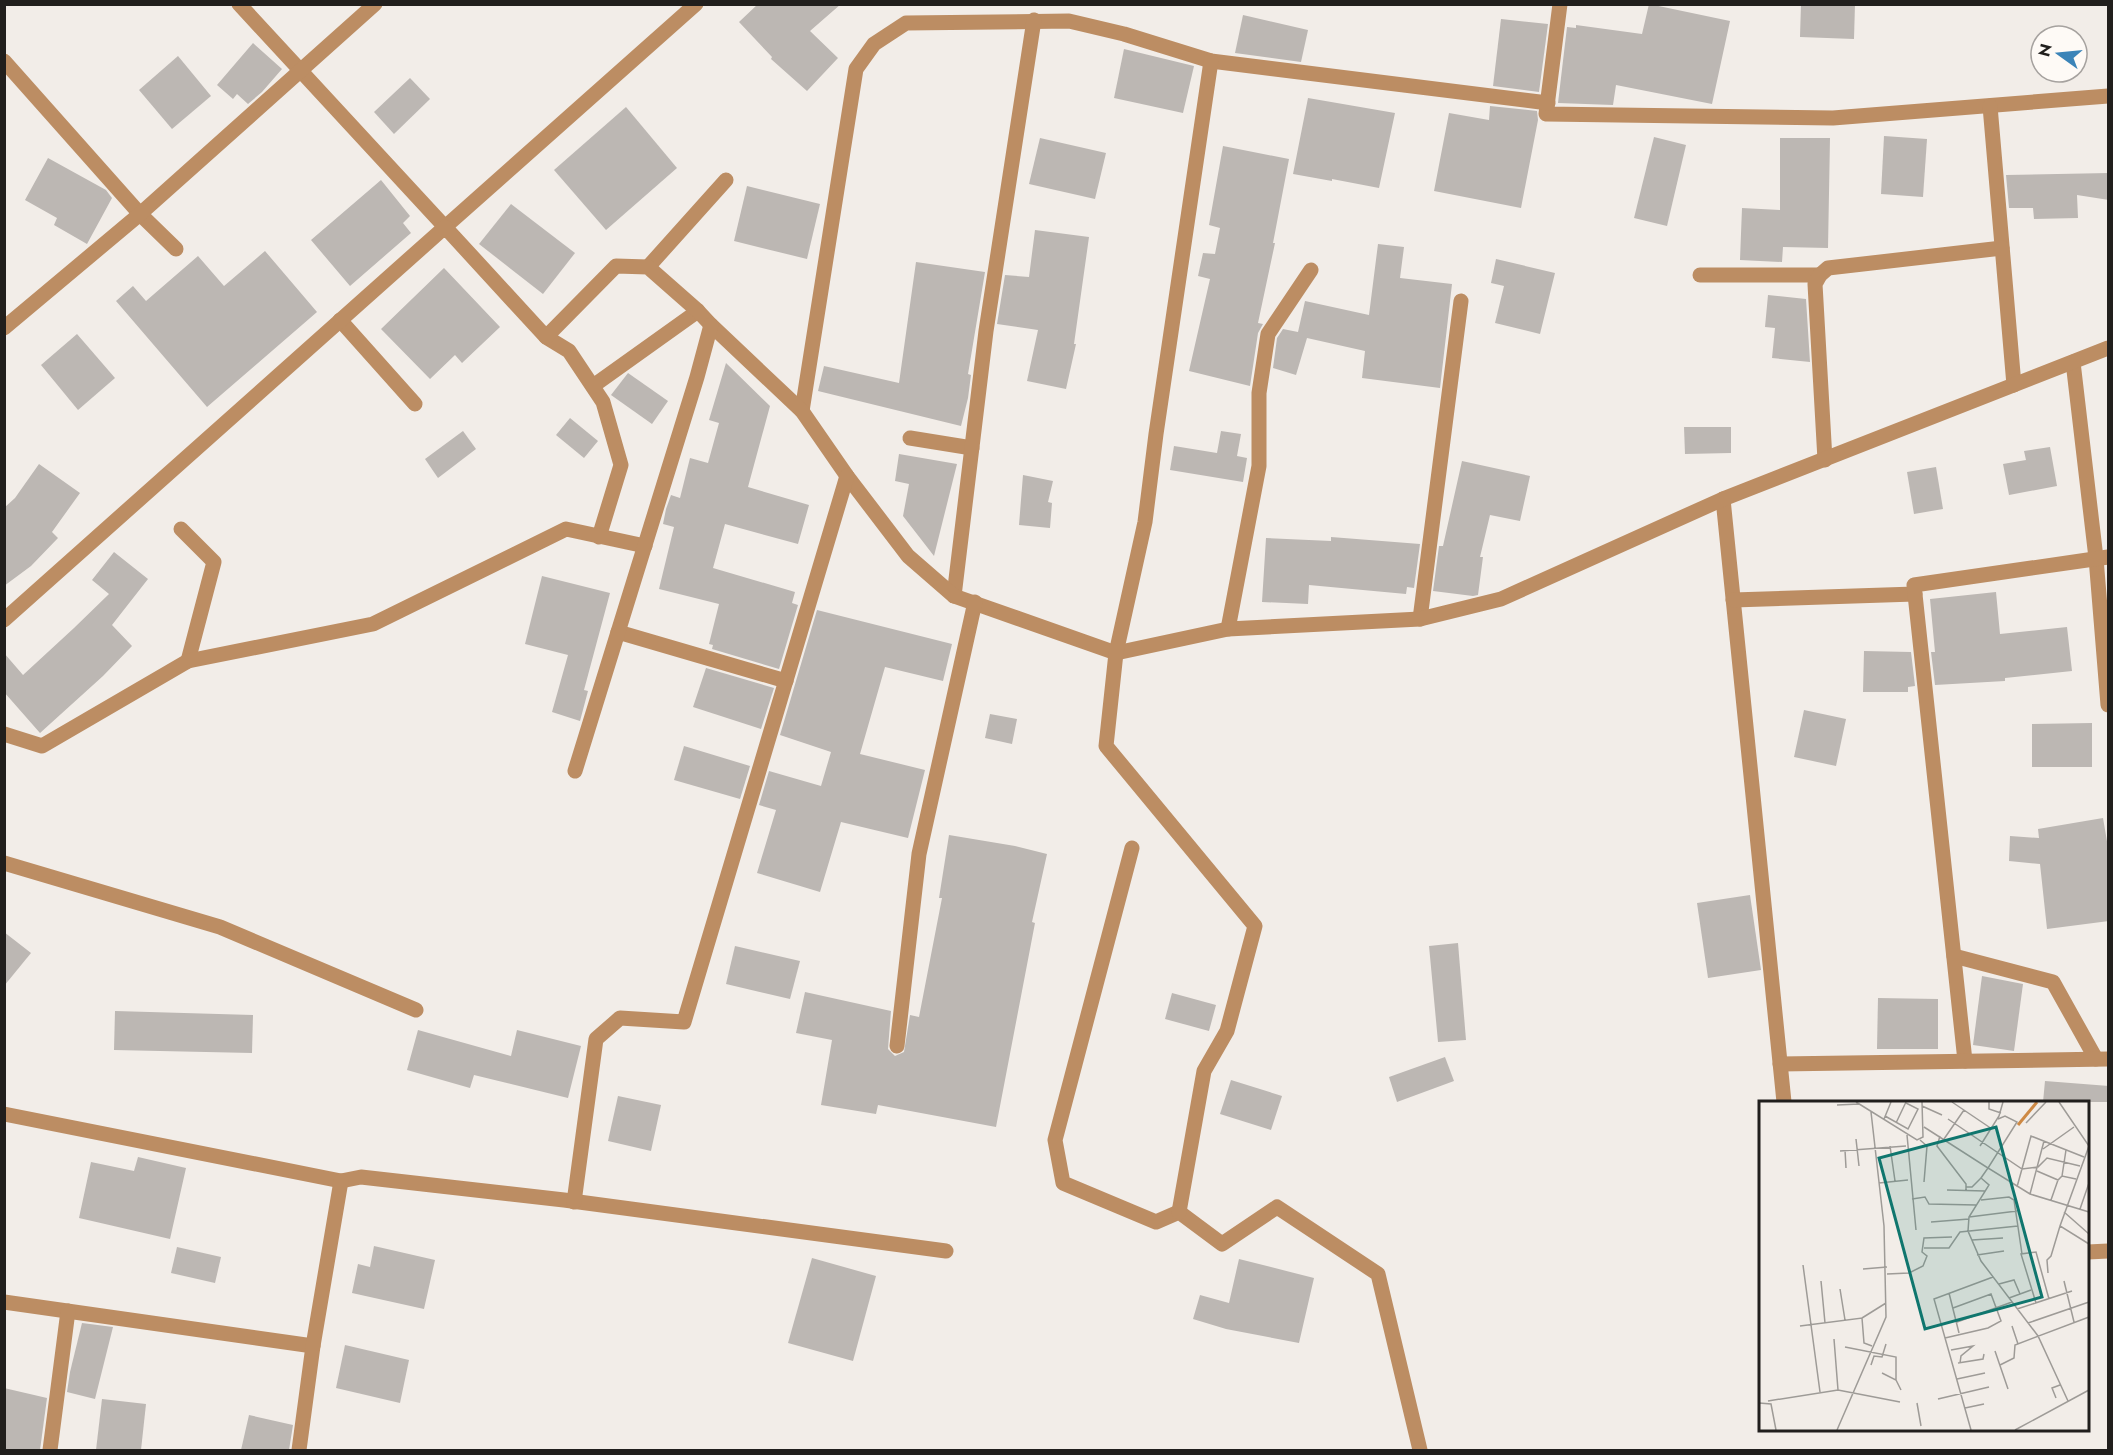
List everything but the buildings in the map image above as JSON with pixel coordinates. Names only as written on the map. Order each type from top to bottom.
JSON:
[{"type":"street","points":[[239,4],[546,337],[569,351],[593,386],[603,402],[621,465],[599,537]]},
{"type":"street","points":[[4,328],[140,214],[375,4]]},
{"type":"street","points":[[4,620],[696,4]]},
{"type":"street","points":[[1560,4],[1546,114],[1833,118],[2109,96]]},
{"type":"street","points":[[954,596],[986,331],[1034,20]]},
{"type":"street","points":[[802,411],[856,69],[874,44],[906,23],[1069,21],[1124,34],[1211,61],[1548,102]]},
{"type":"street","points":[[4,61],[140,214],[176,249]]},
{"type":"street","points":[[1179,1212],[1204,1071],[1227,1031],[1255,926],[1106,746],[1116,653],[1145,522],[1157,423],[1211,61]]},
{"type":"street","points":[[1990,106],[2014,385]]},
{"type":"street","points":[[648,267],[726,180]]},
{"type":"street","points":[[1825,460],[1815,284],[1820,274],[1828,268],[2002,248]]},
{"type":"street","points":[[546,337],[616,266],[648,267],[698,310],[802,411],[847,476],[908,556],[954,596],[1116,653],[1228,629],[1420,619],[1501,598],[1723,499],[2109,348]]},
{"type":"street","points":[[1228,629],[1258,466],[1259,393],[1268,333],[1311,270]]},
{"type":"street","points":[[1700,275],[1820,274]]},
{"type":"street","points":[[1420,619],[1461,301]]},
{"type":"street","points":[[593,386],[698,310]]},
{"type":"street","points":[[340,320],[415,404]]},
{"type":"street","points":[[575,771],[711,325]]},
{"type":"street","points":[[2073,362],[2102,557],[2109,705]]},
{"type":"street","points":[[910,438],[972,448]]},
{"type":"street","points":[[574,1202],[596,1039],[620,1018],[684,1022],[847,476]]},
{"type":"street","points":[[1723,499],[1784,1101]]},
{"type":"street","points":[[4,734],[42,746],[188,661],[373,624],[566,529],[645,546]]},
{"type":"street","points":[[181,530],[214,562],[188,661]]},
{"type":"street","points":[[1965,1061],[1914,585],[2102,557]]},
{"type":"street","points":[[1733,600],[1915,594]]},
{"type":"street","points":[[897,1046],[919,854],[975,602]]},
{"type":"street","points":[[618,632],[786,681]]},
{"type":"street","points":[[1132,848],[1055,1140],[1063,1183],[1156,1222],[1179,1212]]},
{"type":"street","points":[[4,863],[219,927],[416,1010]]},
{"type":"street","points":[[1954,956],[2053,982],[2103,1059]]},
{"type":"street","points":[[1780,1064],[2103,1059]]},
{"type":"street","points":[[4,1114],[341,1181],[361,1177],[574,1202],[945,1251]]},
{"type":"street","points":[[299,1450],[341,1181]]},
{"type":"street","points":[[1179,1212],[1222,1244],[1277,1207],[1378,1274],[1420,1450]]},
{"type":"street","points":[[2089,1252],[2109,1251]]},
{"type":"street","points":[[4,1302],[314,1346]]},
{"type":"street","points":[[50,1450],[68,1311]]}]
